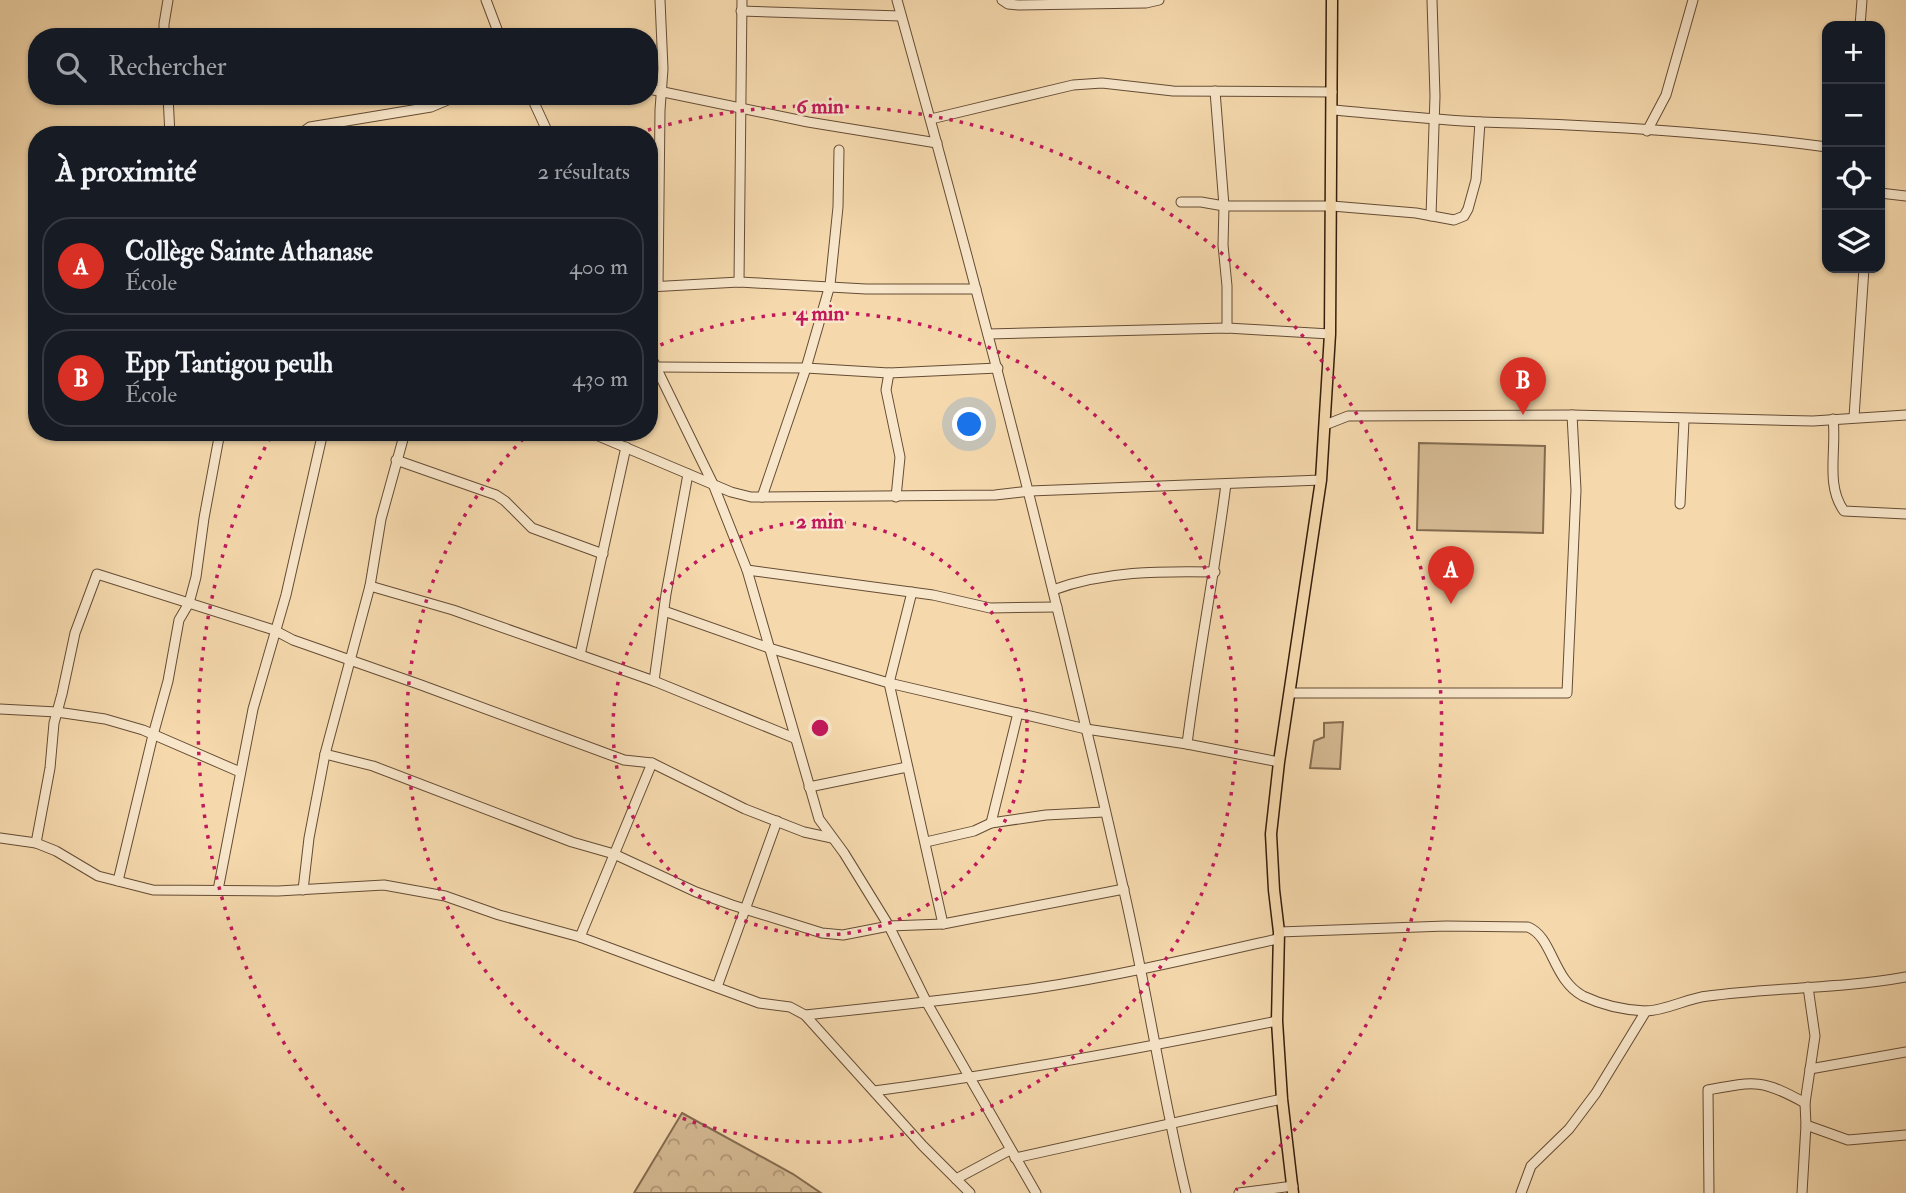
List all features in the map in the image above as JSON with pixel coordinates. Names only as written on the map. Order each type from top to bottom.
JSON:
[{"type":"main road","points":[[1293,1189],[1282,1099],[1277,1021],[1278,936],[1273,890],[1272,834],[1279,762],[1321,480],[1325,425],[1330,334],[1332,0]]},
{"type":"street","points":[[164,28],[168,0]]},
{"type":"street","points":[[486,0],[497,28]]},
{"type":"street","points":[[658,173],[662,92],[660,0]]},
{"type":"street","points":[[739,282],[742,0]]},
{"type":"street","points":[[897,0],[1030,491],[1124,889],[1186,1193]]},
{"type":"street","points":[[1002,0],[1018,5],[1146,3],[1159,0]]},
{"type":"street","points":[[1431,216],[1434,118],[1432,0]]},
{"type":"street","points":[[1647,131],[1666,95],[1693,0]]},
{"type":"street","points":[[1860,21],[1862,0]]},
{"type":"street","points":[[741,11],[901,16]]},
{"type":"street","points":[[931,119],[1090,83],[1173,91],[1332,92]]},
{"type":"street","points":[[658,91],[873,134],[937,143]]},
{"type":"street","points":[[1215,91],[1224,206],[1227,328]]},
{"type":"street","points":[[168,105],[170,126]]},
{"type":"street","points":[[316,126],[436,105]]},
{"type":"street","points":[[535,105],[545,126]]},
{"type":"street","points":[[1333,110],[1480,122],[1571,124],[1768,139],[1822,146]]},
{"type":"street","points":[[1181,202],[1224,206],[1332,206],[1454,220],[1464,216],[1468,209],[1476,180],[1480,122]]},
{"type":"street","points":[[762,497],[806,368],[830,285],[838,207],[839,150]]},
{"type":"street","points":[[1885,194],[1906,197]]},
{"type":"street","points":[[1854,417],[1864,273]]},
{"type":"street","points":[[658,287],[739,282],[866,289],[976,289]]},
{"type":"street","points":[[988,334],[1227,328],[1330,334]]},
{"type":"street","points":[[658,368],[806,368],[889,373],[998,368]]},
{"type":"street","points":[[658,370],[713,484],[747,570],[819,819],[844,853],[889,926],[927,1003],[1035,1193]]},
{"type":"street","points":[[889,373],[886,390],[900,457],[896,496]]},
{"type":"street","points":[[1325,425],[1348,416],[1572,415],[1684,420],[1813,421],[1906,415]]},
{"type":"street","points":[[1290,693],[1567,693],[1576,490],[1572,415]]},
{"type":"street","points":[[1833,419],[1834,489],[1836,500],[1844,511],[1906,514]]},
{"type":"street","points":[[1680,504],[1684,420]]},
{"type":"street","points":[[118,881],[168,681],[179,620],[189,603],[197,576],[204,518],[218,441]]},
{"type":"street","points":[[218,890],[253,709],[286,595],[321,441]]},
{"type":"street","points":[[303,890],[309,838],[325,754],[370,586],[382,519],[402,441]]},
{"type":"street","points":[[611,441],[731,492],[751,497],[995,495],[1030,491],[1321,480]]},
{"type":"street","points":[[580,655],[626,447]]},
{"type":"street","points":[[396,460],[496,495],[532,528],[603,554]]},
{"type":"street","points":[[654,681],[688,474]]},
{"type":"street","points":[[1187,744],[1199,655],[1215,572],[1226,484]]},
{"type":"street","points":[[747,570],[912,592],[990,608],[1057,607]]},
{"type":"street","points":[[1053,590],[1081,579],[1132,573],[1215,572]]},
{"type":"street","points":[[36,843],[50,768],[54,723],[75,633],[97,575],[274,630],[293,640],[352,659],[624,760],[652,764],[745,809],[804,832],[832,838]]},
{"type":"street","points":[[370,586],[440,606],[654,681],[794,738]]},
{"type":"street","points":[[912,592],[889,683],[943,924]]},
{"type":"street","points":[[664,611],[769,648],[889,683],[1086,729],[1187,744],[1279,762]]},
{"type":"street","points":[[0,709],[57,712],[105,719],[153,735],[240,772]]},
{"type":"street","points":[[991,822],[1018,713]]},
{"type":"street","points":[[325,754],[373,766],[572,842],[614,854],[696,892],[822,933],[843,935],[889,926],[943,924],[1124,889]]},
{"type":"street","points":[[580,937],[652,764]]},
{"type":"street","points":[[809,787],[907,767]]},
{"type":"street","points":[[926,842],[974,831],[991,822],[1046,815],[1104,812]]},
{"type":"street","points":[[717,987],[777,821]]},
{"type":"street","points":[[0,838],[36,843],[56,851],[98,876],[153,890],[303,890],[384,885],[445,896],[499,915],[580,937],[759,1003],[790,1007],[805,1014],[923,1146],[970,1193]]},
{"type":"street","points":[[805,1014],[927,1003],[1039,987],[1141,969],[1278,936],[1446,926],[1528,927],[1541,936],[1569,986],[1603,1004],[1646,1011],[1705,996],[1871,982],[1906,976]]},
{"type":"street","points":[[1802,1193],[1805,1103],[1815,1036],[1808,987]]},
{"type":"street","points":[[1521,1193],[1531,1166],[1577,1119],[1608,1076],[1646,1011]]},
{"type":"street","points":[[874,1091],[970,1078],[1277,1021]]},
{"type":"street","points":[[1810,1069],[1906,1052]]},
{"type":"street","points":[[1709,1193],[1708,1090],[1745,1083],[1762,1083],[1777,1087],[1805,1103]]},
{"type":"street","points":[[957,1179],[1012,1154],[1170,1125],[1282,1099]]},
{"type":"street","points":[[1806,1125],[1848,1140],[1906,1135]]},
{"type":"street","points":[[1239,1193],[1293,1189]]},
{"type":"green space","points":[[1419,443],[1545,446],[1543,533],[1417,530]]},
{"type":"green space","points":[[1343,722],[1340,769],[1310,768],[1314,741],[1324,737],[1324,723]]},
{"type":"green space","points":[[682,1113],[793,1174],[821,1193],[634,1193]]},
{"type":"place","name":"Epp Tantigou peulh","points":[[1523,415]]},
{"type":"place","name":"Collège Sainte Athanase","points":[[1451,604]]}]
